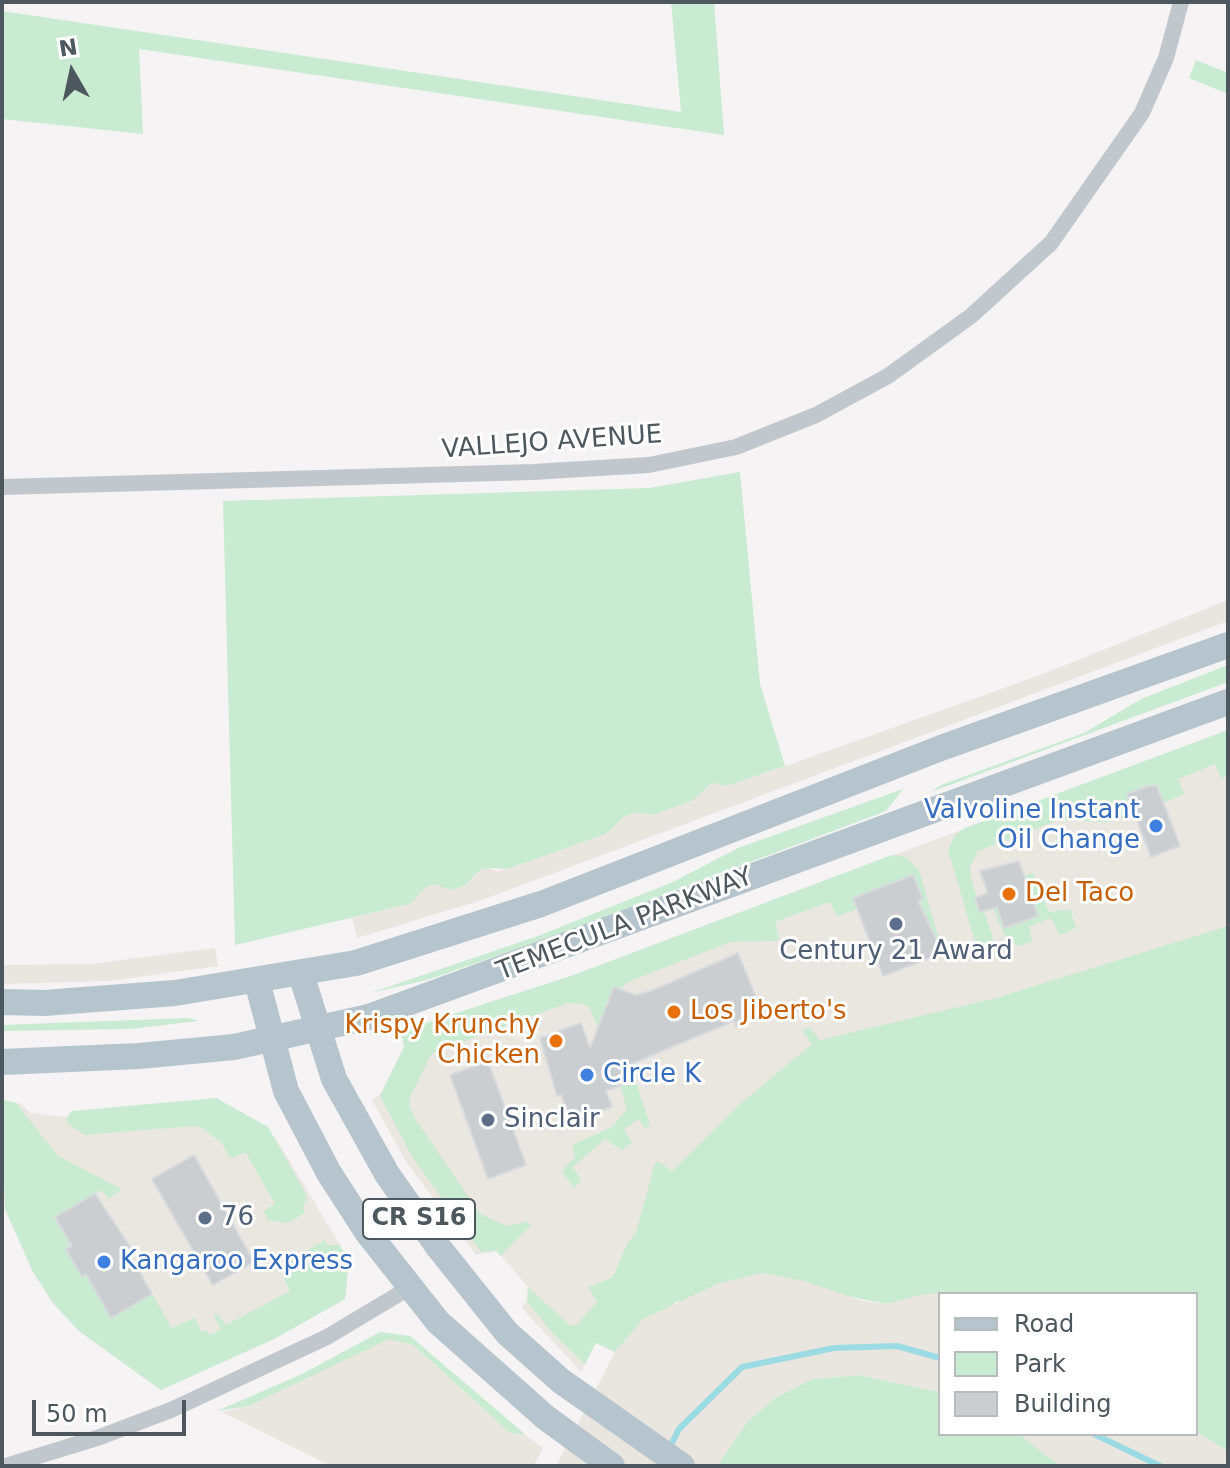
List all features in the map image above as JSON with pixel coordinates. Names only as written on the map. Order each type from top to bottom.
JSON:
[{"type":"main road","name":"TEMECULA PARKWAY","points":[[2,1002],[108,999],[257,981],[369,960],[541,904],[941,748],[1228,645]]},
{"type":"main road","name":"TEMECULA PARKWAY","points":[[2,1062],[139,1056],[272,1041],[319,1030],[473,981],[1228,702]]},
{"type":"main road","name":"CR S16","points":[[301,974],[334,1079],[387,1174],[439,1248],[507,1333],[561,1381],[682,1466]]},
{"type":"main road","name":"CR S16","points":[[257,981],[286,1091],[302,1126],[367,1232],[409,1288],[473,1355],[545,1417],[612,1466]]},
{"type":"street","name":"VALLEJO AVENUE","points":[[2,487],[533,472],[649,465],[736,447],[816,415],[888,376],[971,316],[1051,243],[1142,113],[1166,58],[1181,2]]},
{"type":"street","points":[[6,1466],[171,1410],[327,1337],[409,1288]]},
{"type":"shaded area","points":[[1228,730],[1228,952],[864,1056],[615,1352],[596,1343],[581,1372],[521,1307],[527,1301],[528,1287],[497,1251],[476,1255],[406,1162],[372,1100],[380,1095],[404,1047],[401,1031],[571,976]]},
{"type":"shaded area","points":[[2,1100],[22,1104],[30,1113],[67,1117],[72,1111],[94,1111],[275,1137],[349,1260],[345,1299],[274,1339],[161,1390],[79,1331],[53,1303],[33,1272],[5,1209]]},
{"type":"green space","points":[[671,2],[714,2],[724,135],[139,49],[143,134],[2,119],[2,11],[681,112]]},
{"type":"green space","points":[[1196,60],[1228,73],[1228,94],[1189,78]]},
{"type":"green space","points":[[740,472],[760,684],[785,766],[727,786],[712,783],[694,800],[653,815],[635,813],[606,834],[508,869],[491,868],[477,873],[465,886],[449,891],[435,885],[410,904],[235,945],[223,501],[650,488]]},
{"type":"green space","points":[[1228,665],[1228,682],[931,792],[941,785],[1084,733],[1141,699]]},
{"type":"green space","points":[[1228,730],[1228,775],[1221,778],[1215,764],[1178,779],[1184,794],[1164,803],[1157,786],[1149,789],[1132,816],[1109,822],[1059,820],[978,851],[970,867],[971,876],[980,912],[984,911],[994,942],[991,950],[983,952],[977,948],[948,850],[955,835],[965,828]]},
{"type":"green space","points":[[903,789],[886,811],[543,940],[427,980],[370,993],[538,936],[673,882],[738,848]]},
{"type":"green space","points":[[892,855],[906,857],[919,870],[943,953],[918,901],[922,899],[913,876],[854,898],[857,909],[837,917],[831,903],[827,903],[775,922],[779,938],[776,941],[730,942],[628,982],[620,989],[614,987],[607,1004],[615,1007],[614,1017],[650,1124],[645,1129],[639,1119],[624,1129],[632,1142],[622,1150],[605,1139],[573,1167],[581,1181],[574,1188],[562,1171],[575,1157],[572,1145],[612,1127],[627,1109],[620,1086],[627,1083],[607,1028],[599,1030],[590,1008],[584,1004],[568,1003],[431,1054],[411,1095],[409,1104],[414,1117],[480,1214],[507,1226],[528,1221],[530,1226],[501,1256],[496,1251],[481,1252],[413,1158],[380,1096],[404,1047],[401,1031],[571,976]]},
{"type":"green space","points":[[1033,873],[1049,912],[1070,909],[1076,928],[1059,935],[1051,918],[1029,926],[1032,942],[1018,946],[1005,937],[993,908],[997,907],[1004,927],[1038,916],[1024,876]]},
{"type":"green space","points":[[1228,926],[1228,1451],[1198,1433],[1198,1292],[938,1292],[938,1294],[886,1304],[837,1294],[717,1284],[690,1299],[676,1302],[615,1352],[596,1343],[585,1364],[555,1336],[527,1301],[528,1287],[569,1325],[577,1325],[597,1302],[589,1287],[613,1277],[628,1242],[636,1233],[655,1163],[658,1161],[672,1171],[738,1106],[812,1044],[802,1031],[809,1027],[820,1040],[996,998]]},
{"type":"green space","points":[[188,1018],[199,1021],[129,1029],[2,1031],[2,1025]]},
{"type":"green space","points":[[216,1098],[268,1127],[307,1196],[303,1208],[305,1213],[287,1223],[267,1220],[264,1211],[275,1204],[246,1153],[230,1158],[221,1142],[202,1128],[194,1126],[85,1135],[68,1124],[67,1117],[72,1111]]},
{"type":"green space","points":[[2,1100],[16,1103],[58,1156],[122,1189],[108,1199],[102,1190],[55,1217],[71,1246],[66,1250],[82,1276],[86,1274],[111,1317],[152,1294],[172,1328],[194,1318],[202,1332],[206,1330],[210,1335],[221,1329],[214,1316],[216,1313],[226,1325],[290,1291],[282,1275],[287,1262],[325,1240],[327,1245],[339,1245],[349,1260],[345,1299],[274,1339],[161,1390],[79,1331],[53,1303],[33,1272],[5,1209]]},
{"type":"green space","points":[[380,1332],[410,1336],[526,1435],[510,1433],[413,1345],[389,1340],[249,1406],[217,1411],[302,1374]]},
{"type":"green space","points":[[859,1375],[938,1392],[938,1436],[1022,1436],[1060,1466],[717,1466],[748,1421],[775,1398],[812,1379]]},
{"type":"sand","points":[[1228,600],[1228,621],[482,900],[357,938],[352,918],[410,904],[427,886],[435,884],[449,890],[465,886],[483,868],[499,871],[606,834],[624,816],[635,813],[653,815],[693,800],[713,783],[727,786],[772,771],[1043,674]]},
{"type":"sand","points":[[215,948],[218,966],[109,981],[2,984],[2,965],[90,964]]},
{"type":"sand","points":[[761,1273],[804,1281],[863,1301],[886,1304],[938,1293],[938,1392],[859,1375],[812,1379],[775,1398],[748,1421],[717,1466],[556,1466],[615,1352],[643,1319],[717,1284]]},
{"type":"sand","points":[[389,1339],[413,1345],[510,1433],[526,1435],[543,1448],[534,1466],[331,1466],[222,1412],[249,1406]]},
{"type":"sand","points":[[1198,1433],[1228,1451],[1228,1466],[1060,1466],[1022,1436],[1198,1436]]},
{"type":"building","name":"Valvoline Instant Oil Change","points":[[1157,786],[1180,846],[1151,857],[1127,794]]},
{"type":"building","name":"Del Taco","points":[[1019,861],[1038,916],[1004,928],[997,907],[980,912],[975,898],[988,893],[980,871]]},
{"type":"building","name":"Century 21 Award","points":[[913,875],[923,899],[918,901],[943,953],[883,976],[853,898]]},
{"type":"building","points":[[738,953],[763,1015],[736,1026],[734,1021],[622,1068],[627,1083],[606,1091],[612,1107],[571,1122],[561,1095],[557,1096],[540,1038],[581,1023],[590,1048],[614,987],[635,995],[651,991]]},
{"type":"building","name":"Sinclair","points":[[488,1061],[526,1165],[488,1179],[450,1075]]},
{"type":"building","points":[[194,1155],[254,1262],[213,1285],[152,1179]]},
{"type":"building","name":"Kangaroo Express","points":[[95,1194],[131,1248],[127,1250],[152,1294],[111,1318],[86,1274],[82,1277],[66,1249],[72,1246],[55,1217]]},
{"type":"waterway","points":[[669,1449],[679,1429],[742,1367],[834,1348],[897,1346],[938,1357]]},
{"type":"waterway","points":[[1098,1436],[1160,1466]]},
{"type":"place","name":"Valvoline Instant Oil Change","points":[[1156,826]]},
{"type":"place","name":"Del Taco","points":[[1009,894]]},
{"type":"place","name":"Century 21 Award","points":[[896,924]]},
{"type":"place","name":"Los Jiberto's","points":[[674,1012]]},
{"type":"place","name":"Krispy Krunchy Chicken","points":[[556,1041]]},
{"type":"place","name":"Circle K","points":[[587,1075]]},
{"type":"place","name":"Sinclair","points":[[488,1120]]},
{"type":"place","name":"76","points":[[205,1218]]},
{"type":"place","name":"Kangaroo Express","points":[[104,1262]]}]
